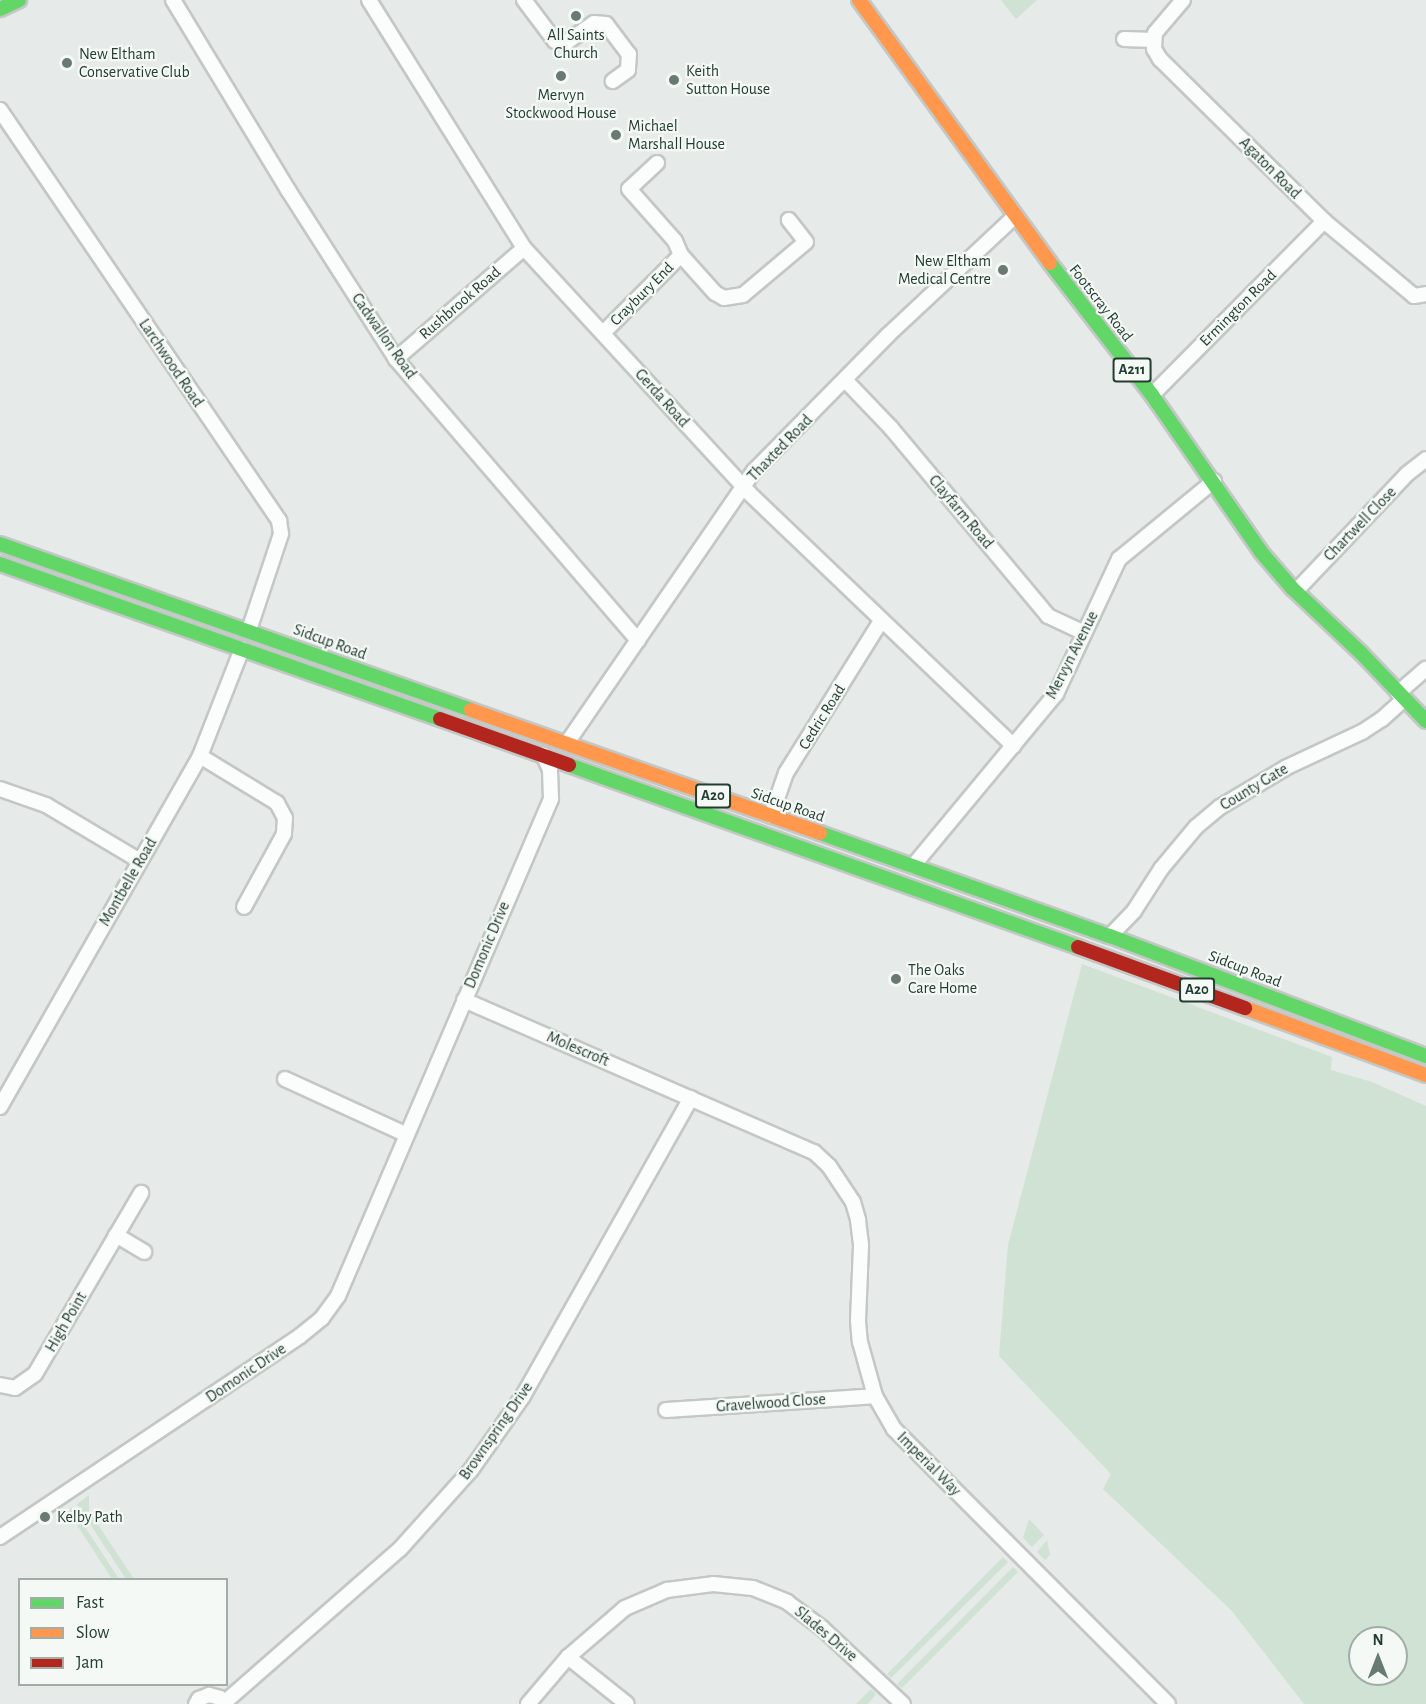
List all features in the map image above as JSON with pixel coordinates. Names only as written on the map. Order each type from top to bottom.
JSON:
[{"type":"main road","points":[[0,9],[20,0]]},
{"type":"main road","name":"Footscray Road","points":[[859,0],[1014,217],[1152,395],[1214,481],[1261,552],[1296,591],[1426,722]]},
{"type":"main road","name":"Sidcup Road","points":[[0,544],[249,630],[1138,946],[1426,1056]]},
{"type":"main road","name":"Sidcup Road","points":[[0,564],[998,916],[1426,1075]]},
{"type":"street","name":"Cadwallon Road","points":[[173,0],[288,190],[396,359],[638,640]]},
{"type":"street","name":"Gerda Road","points":[[369,0],[524,248],[743,487],[1014,746]]},
{"type":"street","points":[[524,0],[555,41],[567,42],[594,23],[606,24],[629,54],[628,70],[614,81]]},
{"type":"street","points":[[1124,39],[1154,40],[1160,25],[1184,0]]},
{"type":"street","name":"Agaton Road","points":[[1154,40],[1154,49],[1160,59],[1324,221],[1414,296],[1426,294]]},
{"type":"street","name":"Larchwood Road","points":[[0,110],[279,521],[281,534],[249,630]]},
{"type":"street","name":"Craybury End","points":[[657,163],[629,189],[675,241],[681,255],[715,293],[724,298],[743,295],[806,242],[789,220]]},
{"type":"street","name":"Thaxted Road","points":[[567,743],[754,471],[887,336],[1014,217]]},
{"type":"street","name":"Ermington Road","points":[[1152,395],[1324,221]]},
{"type":"street","name":"Rushbrook Road","points":[[396,359],[524,248]]},
{"type":"street","name":"Craybury End","points":[[603,333],[681,255]]},
{"type":"street","name":"Clayfarm Road","points":[[845,380],[891,428],[1048,616],[1084,633]]},
{"type":"street","name":"Chartwell Close","points":[[1296,591],[1407,474],[1426,459]]},
{"type":"street","name":"Mervyn Avenue","points":[[913,866],[1056,694],[1119,559],[1214,481]]},
{"type":"street","name":"Cedric Road","points":[[771,816],[786,773],[881,621]]},
{"type":"street","name":"Montbelle Road","points":[[0,1107],[200,756],[242,649]]},
{"type":"street","name":"County Gate","points":[[1110,936],[1134,911],[1173,854],[1196,827],[1220,807],[1287,767],[1362,732],[1382,719],[1426,669]]},
{"type":"street","name":"Domonic Drive","points":[[0,1538],[281,1350],[322,1318],[338,1296],[405,1134],[551,799],[550,770],[543,754]]},
{"type":"street","points":[[200,756],[277,803],[285,818],[284,834],[244,907]]},
{"type":"street","points":[[0,789],[46,805],[140,861]]},
{"type":"street","points":[[1134,911],[1133,933],[1138,946]]},
{"type":"street","name":"Molescroft","points":[[464,1000],[692,1098]]},
{"type":"street","points":[[285,1079],[405,1134]]},
{"type":"street","name":"Imperial Way","points":[[692,1098],[814,1152],[841,1181],[853,1202],[858,1220],[861,1246],[858,1321],[864,1363],[875,1396],[894,1429],[1168,1704]]},
{"type":"street","name":"Brownspring Drive","points":[[196,1704],[199,1699],[209,1695],[225,1703],[400,1549],[471,1470],[523,1396],[692,1098]]},
{"type":"street","name":"High Point","points":[[0,1385],[15,1388],[36,1374],[141,1193]]},
{"type":"street","points":[[116,1235],[144,1252]]},
{"type":"street","name":"Gravelwood Close","points":[[666,1410],[875,1396]]},
{"type":"street","name":"Slades Drive","points":[[528,1704],[568,1657],[607,1622],[646,1597],[688,1585],[734,1586],[772,1595],[806,1615],[903,1704]]},
{"type":"street","points":[[568,1657],[627,1704]]},
{"type":"green space","points":[[1001,0],[1037,0],[1016,19]]},
{"type":"green space","points":[[1082,964],[1332,1057],[1331,1070],[1372,1082],[1426,1106],[1426,1704],[1304,1704],[1231,1610],[1103,1489],[1111,1474],[999,1356],[1008,1245]]},
{"type":"green space","points":[[89,1495],[89,1511],[133,1578],[125,1578],[77,1504]]},
{"type":"green space","points":[[72,1507],[118,1578],[111,1578],[75,1522],[57,1516]]},
{"type":"green space","points":[[1029,1519],[1044,1535],[1032,1547],[1023,1538]]},
{"type":"green space","points":[[1047,1540],[1050,1555],[1045,1560],[1037,1552]]},
{"type":"green space","points":[[1003,1557],[1008,1562],[891,1678],[887,1674]]},
{"type":"green space","points":[[1013,1567],[1018,1572],[902,1688],[897,1684]]},
{"type":"green space","points":[[871,1689],[876,1694],[868,1704],[856,1704]]},
{"type":"traffic: fast","points":[[0,9],[19,0]]},
{"type":"traffic: fast","points":[[1050,263],[1152,395],[1261,552],[1292,588],[1361,653],[1426,721]]},
{"type":"traffic: fast","points":[[0,544],[471,710]]},
{"type":"traffic: fast","points":[[0,564],[440,719]]},
{"type":"traffic: fast","points":[[569,765],[1078,947]]},
{"type":"traffic: fast","points":[[820,833],[1110,936],[1426,1056]]},
{"type":"traffic: slow","points":[[859,0],[1050,263]]},
{"type":"traffic: slow","points":[[471,710],[820,833]]},
{"type":"traffic: slow","points":[[1245,1008],[1426,1075]]},
{"type":"traffic: jam","points":[[440,719],[569,765]]},
{"type":"traffic: jam","points":[[1078,947],[1245,1008]]},
{"type":"place","name":"All Saints Church","points":[[576,16]]},
{"type":"place","name":"New Eltham Conservative Club","points":[[67,63]]},
{"type":"place","name":"Mervyn Stockwood House","points":[[561,76]]},
{"type":"place","name":"Keith Sutton House","points":[[674,80]]},
{"type":"place","name":"Michael Marshall House","points":[[616,135]]},
{"type":"place","name":"New Eltham Medical Centre","points":[[1003,270]]},
{"type":"place","name":"The Oaks Care Home","points":[[896,979]]},
{"type":"place","name":"Kelby Path","points":[[45,1517]]}]
